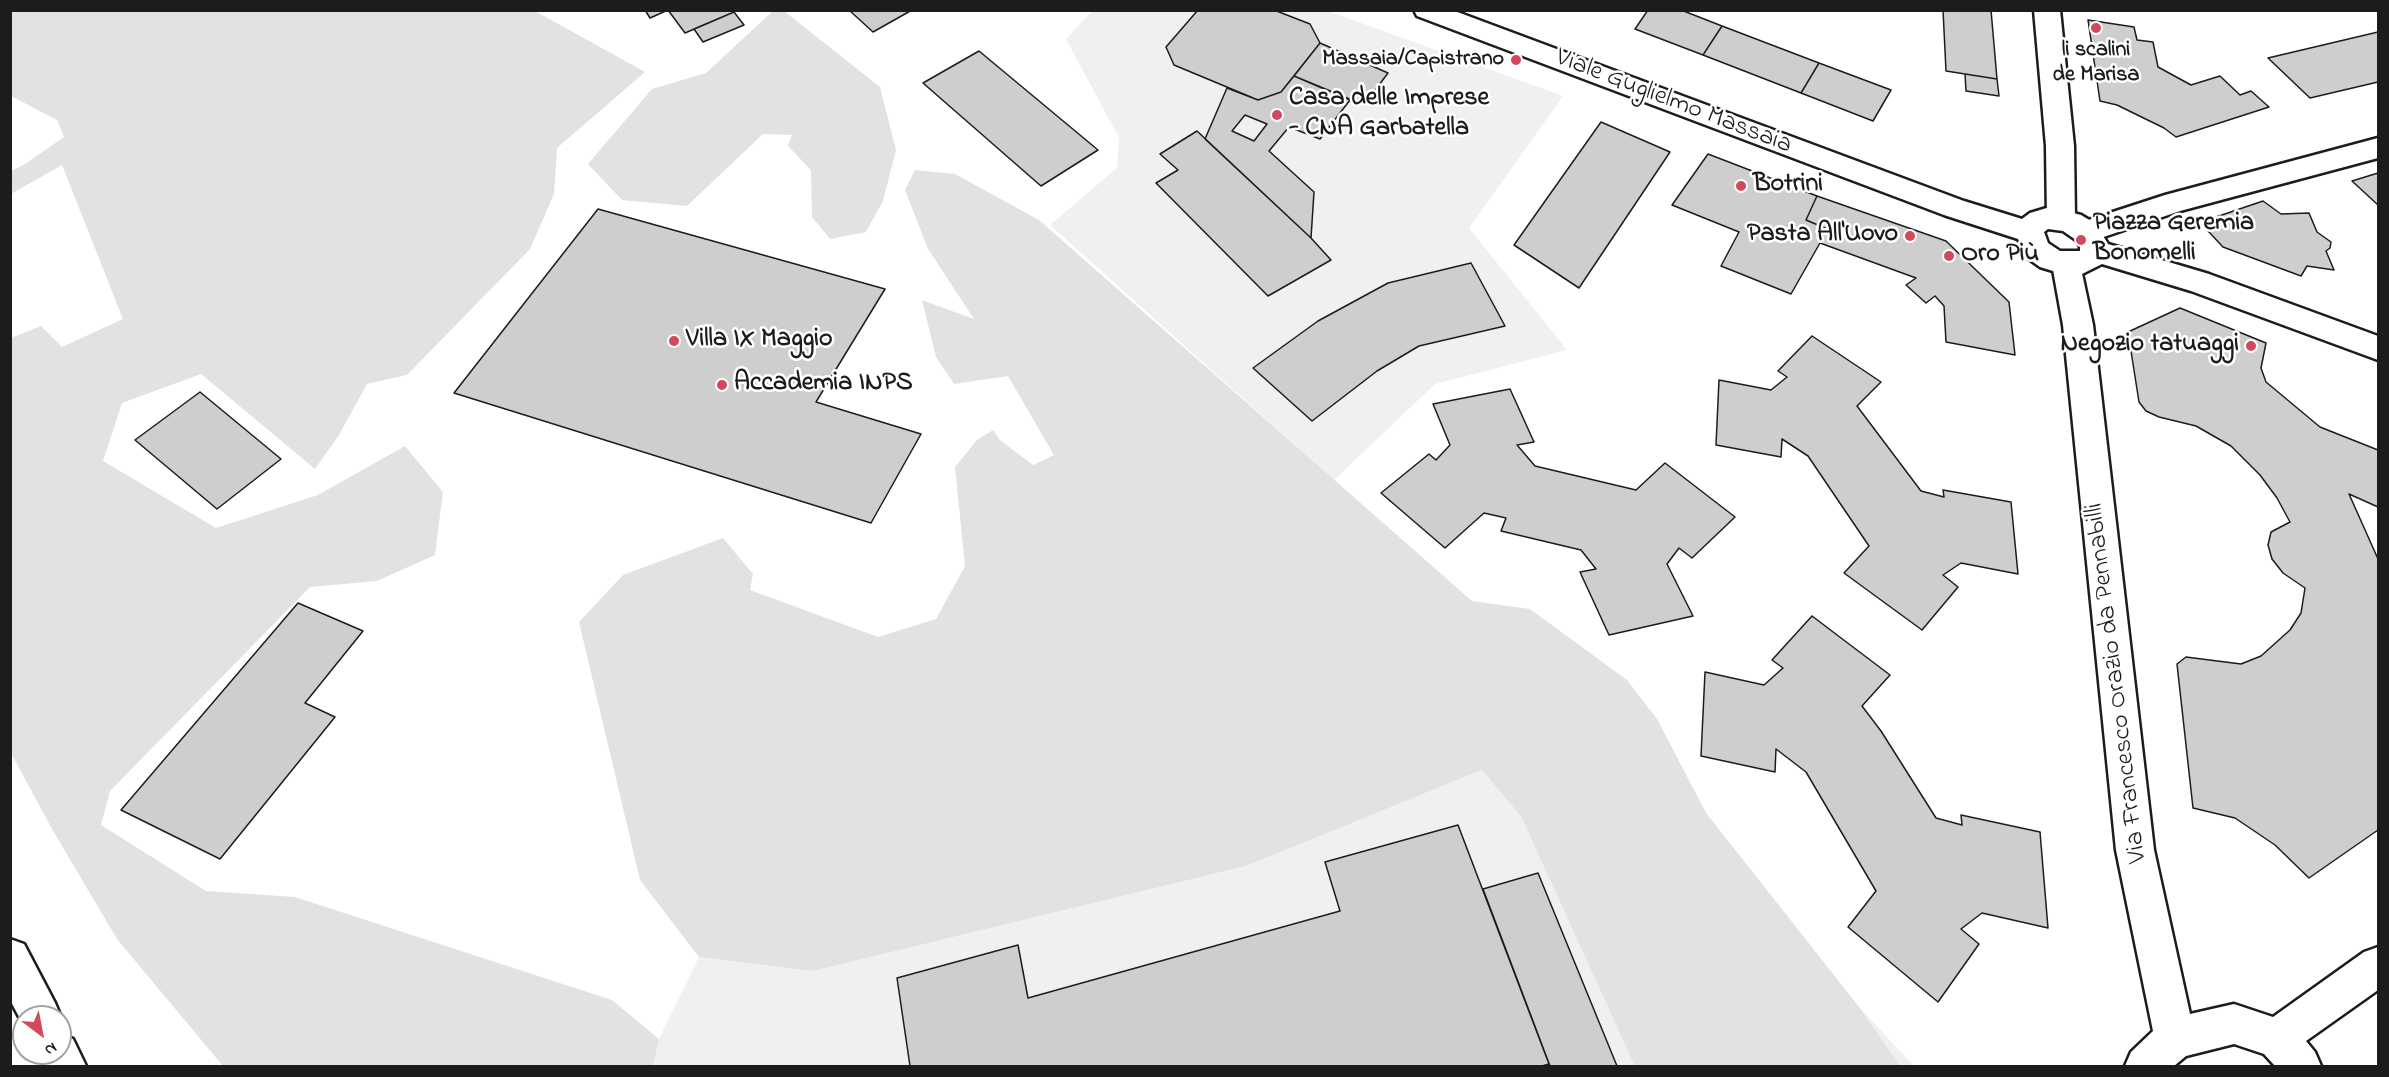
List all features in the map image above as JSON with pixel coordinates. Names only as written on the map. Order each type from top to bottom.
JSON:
[{"type":"street","name":"Viale Guglielmo Massaia","points":[[1426,10],[1954,208],[2030,232]]},
{"type":"street","points":[[2047,10],[2060,146],[2061,219]]},
{"type":"street","points":[[2090,241],[2175,202],[2379,148]]},
{"type":"street","points":[[2090,241],[2090,259],[2086,262],[2066,264],[2050,259],[2036,249],[2030,232],[2033,225],[2040,220],[2061,219],[2090,241],[2379,348]]},
{"type":"street","name":"Via Francesco Orazio da Pennabilli","points":[[2066,264],[2078,325],[2135,850],[2175,1038]]},
{"type":"street","points":[[10,958],[34,1005]]},
{"type":"street","points":[[2145,1066],[2175,1038],[2234,1024],[2289,1052],[2379,966]]},
{"type":"shaded area","points":[[11,10],[535,11],[645,72],[557,148],[554,194],[530,249],[407,375],[367,384],[339,435],[315,469],[201,374],[122,403],[103,461],[216,528],[318,495],[405,446],[443,492],[435,555],[377,581],[310,587],[110,791],[101,825],[206,891],[295,897],[612,1000],[659,1039],[653,1066],[223,1066],[117,939],[52,829],[11,753],[11,338],[41,326],[62,347],[123,319],[62,165],[11,194],[11,171],[64,137],[57,120],[11,96]]},
{"type":"shaded area","points":[[774,10],[784,11],[880,87],[896,150],[883,201],[866,232],[830,239],[812,217],[811,170],[788,146],[792,135],[763,134],[687,206],[622,200],[588,164],[652,89],[706,73]]},
{"type":"shaded area","points":[[1092,11],[1328,11],[1563,96],[1469,228],[1567,350],[1435,384],[1334,480],[1050,225],[1117,168],[1119,138],[1066,39]]},
{"type":"shaded area","points":[[915,170],[955,174],[1039,220],[1472,601],[1530,609],[1627,680],[1657,719],[1706,813],[1859,1007],[1900,1066],[1635,1066],[1521,816],[1482,770],[1246,866],[813,971],[699,957],[640,880],[579,622],[623,575],[723,538],[753,574],[750,590],[878,637],[936,619],[965,566],[955,467],[977,440],[993,430],[1000,440],[1033,465],[1054,455],[1008,376],[954,384],[936,357],[922,300],[974,319],[928,249],[905,190]]},
{"type":"shaded area","points":[[1657,719],[1706,813],[1859,1007],[1914,1066],[653,1066],[659,1039],[699,957],[813,971],[1246,866],[1482,770]]},
{"type":"building","points":[[645,10],[668,10],[650,18]]},
{"type":"building","points":[[668,10],[733,10],[734,12],[685,33]]},
{"type":"building","points":[[849,10],[912,10],[873,32]]},
{"type":"building","points":[[1198,10],[1274,10],[1310,24],[1320,43],[1281,92],[1258,100],[1174,65],[1166,47]]},
{"type":"building","points":[[1648,10],[1681,10],[1722,26],[1703,55],[1635,29]]},
{"type":"building","points":[[1943,10],[1991,10],[1997,79],[1946,71]]},
{"type":"building","points":[[734,12],[744,25],[703,42],[694,29]]},
{"type":"building","points":[[2088,20],[2134,27],[2137,40],[2153,42],[2158,67],[2191,85],[2220,76],[2240,95],[2251,91],[2269,107],[2176,137],[2164,128],[2117,105],[2100,101]]},
{"type":"building","points":[[1722,26],[1819,63],[1801,93],[1703,55]]},
{"type":"building","points":[[2378,32],[2378,82],[2310,98],[2268,58]]},
{"type":"building","points":[[1320,43],[1388,73],[1364,105],[1294,76]]},
{"type":"building","points":[[979,51],[1098,150],[1041,186],[923,83]]},
{"type":"building","points":[[1819,63],[1891,90],[1873,121],[1801,93]]},
{"type":"building","points":[[1965,74],[1997,79],[1999,96],[1966,91]]},
{"type":"building","points":[[1294,76],[1350,100],[1320,139],[1289,127],[1269,151],[1314,192],[1311,238],[1205,139],[1227,88],[1258,100],[1281,92]],"holes":[[[1245,115],[1267,124],[1254,141],[1232,131]]]},
{"type":"building","points":[[1601,122],[1670,152],[1579,288],[1514,245]]},
{"type":"building","points":[[1197,131],[1311,238],[1331,260],[1268,296],[1156,183],[1178,170],[1160,154]]},
{"type":"building","points":[[1708,154],[1817,196],[1806,220],[1825,228],[1820,243],[1791,294],[1721,266],[1739,232],[1672,205]]},
{"type":"building","points":[[2378,173],[2378,205],[2352,181]]},
{"type":"building","points":[[1817,196],[1946,241],[2009,302],[2015,355],[1946,342],[1944,306],[1935,296],[1926,303],[1906,285],[1916,278],[1820,243],[1825,228],[1806,220]]},
{"type":"building","points":[[2263,201],[2281,214],[2309,213],[2317,232],[2331,242],[2330,248],[2326,251],[2334,270],[2307,266],[2301,276],[2223,247],[2208,231],[2208,223],[2216,217]]},
{"type":"building","name":"Villa IX Maggio","points":[[598,209],[885,289],[816,402],[921,434],[871,523],[454,393]]},
{"type":"building","points":[[1471,263],[1505,326],[1419,346],[1377,371],[1312,421],[1253,368],[1318,321],[1388,283]]},
{"type":"building","points":[[2180,308],[2266,343],[2261,368],[2266,382],[2320,427],[2378,450],[2378,507],[2349,494],[2378,559],[2378,830],[2309,878],[2275,845],[2235,818],[2193,808],[2177,664],[2186,657],[2241,664],[2261,656],[2290,630],[2301,613],[2305,588],[2283,573],[2272,559],[2268,545],[2271,532],[2290,522],[2277,498],[2260,475],[2231,446],[2196,426],[2159,417],[2146,411],[2139,402],[2128,332]]},
{"type":"building","points":[[1812,336],[1881,382],[1857,406],[1921,491],[1944,497],[1943,490],[2011,502],[2018,574],[1961,563],[1943,575],[1958,587],[1922,630],[1844,573],[1869,546],[1808,456],[1782,439],[1781,457],[1716,445],[1719,380],[1771,390],[1787,377],[1778,371]]},
{"type":"building","points":[[1510,389],[1534,442],[1517,445],[1535,466],[1636,490],[1665,463],[1735,517],[1692,558],[1679,548],[1667,564],[1693,616],[1609,635],[1580,572],[1596,569],[1581,550],[1501,531],[1506,518],[1484,513],[1445,548],[1381,493],[1429,454],[1436,460],[1450,445],[1433,404]]},
{"type":"building","points":[[200,392],[281,459],[217,509],[135,440]]},
{"type":"building","points":[[298,603],[363,631],[305,703],[335,717],[220,859],[121,810]]},
{"type":"building","points":[[1812,616],[1890,675],[1862,706],[1881,731],[1936,818],[1962,825],[1961,815],[2040,832],[2048,928],[1982,913],[1961,929],[1979,944],[1938,1002],[1848,927],[1876,891],[1806,772],[1776,749],[1775,772],[1701,756],[1705,672],[1764,685],[1783,668],[1772,660]]},
{"type":"building","points":[[1458,825],[1549,1064],[1542,1066],[910,1066],[897,978],[1018,945],[1028,998],[1340,911],[1325,862]]},
{"type":"building","points":[[1538,873],[1617,1066],[1550,1066],[1483,889]]},
{"type":"place","name":"li scalini de Marisa","points":[[2096,28]]},
{"type":"place","name":"Massaia/Capistrano","points":[[1516,60]]},
{"type":"place","name":"Casa delle Imprese - CNA Garbatella","points":[[1277,115]]},
{"type":"place","name":"Botrini","points":[[1741,186]]},
{"type":"place","name":"Pasta All'Uovo","points":[[1910,236]]},
{"type":"place","name":"Piazza Geremia Bonomelli","points":[[2081,240]]},
{"type":"place","name":"Oro Più","points":[[1949,256]]},
{"type":"place","name":"Villa IX Maggio","points":[[674,341]]},
{"type":"place","name":"Negozio tatuaggi","points":[[2251,346]]},
{"type":"place","name":"Accademia INPS","points":[[722,385]]}]
